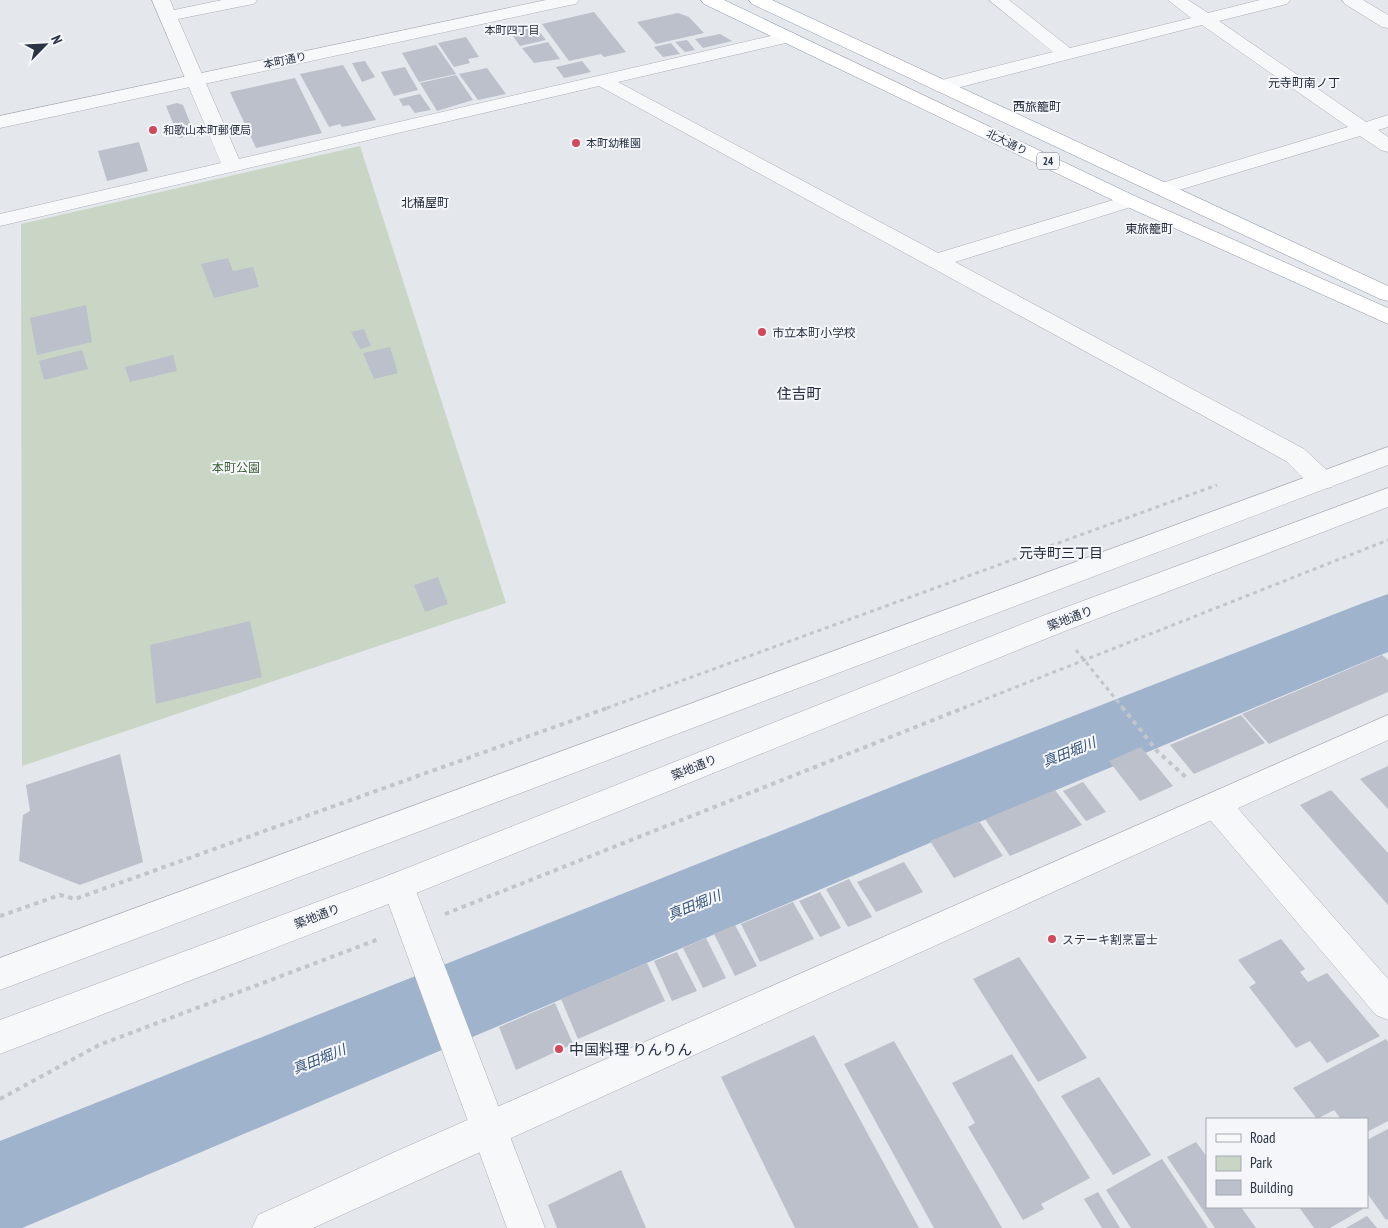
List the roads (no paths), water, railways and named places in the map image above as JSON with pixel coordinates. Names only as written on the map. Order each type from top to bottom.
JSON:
[{"type":"highway","name":"北大通り","points":[[710,0],[1130,201],[1388,317]]},
{"type":"highway","name":"北大通り","points":[[758,0],[1388,294]]},
{"type":"street","points":[[232,166],[164,8],[248,0]]},
{"type":"street","name":"本町通り","points":[[0,122],[570,0]]},
{"type":"street","points":[[998,0],[1068,55]]},
{"type":"street","points":[[1177,0],[1388,146]]},
{"type":"street","points":[[941,86],[1281,0]]},
{"type":"street","points":[[1351,0],[1388,23]]},
{"type":"street","points":[[0,220],[788,37]]},
{"type":"street","points":[[601,80],[1294,455],[1323,481]]},
{"type":"street","points":[[1162,189],[1388,121]]},
{"type":"street","points":[[935,261],[1130,201]]},
{"type":"street","points":[[0,974],[1388,456]]},
{"type":"street","name":"築地通り","points":[[0,1037],[398,886],[1055,623],[1388,497]]},
{"type":"street","points":[[271,1228],[488,1127],[1388,727]]},
{"type":"street","points":[[1216,805],[1388,1004]]},
{"type":"street","points":[[398,886],[526,1228]]},
{"type":"waterway","name":"真田堀川","points":[[0,1189],[937,804],[1388,622]]},
{"type":"place","name":"和歌山本町郵便局","points":[[153,130]]},
{"type":"place","name":"本町幼稚園","points":[[576,143]]},
{"type":"place","name":"市立本町小学校","points":[[762,332]]},
{"type":"place","name":"ステーキ割烹富士","points":[[1052,939]]},
{"type":"place","name":"中国料理 りんりん","points":[[559,1049]]},
{"type":"district","name":"本町四丁目","points":[[512,30]]},
{"type":"district","name":"元寺町南ノ丁","points":[[1304,82]]},
{"type":"district","name":"西旅籠町","points":[[1037,106]]},
{"type":"district","name":"北桶屋町","points":[[425,202]]},
{"type":"district","name":"東旅籠町","points":[[1149,228]]},
{"type":"district","name":"住吉町","points":[[799,393]]},
{"type":"district","name":"元寺町三丁目","points":[[1061,553]]},
{"type":"park label","name":"本町公園","points":[[236,467]]}]
